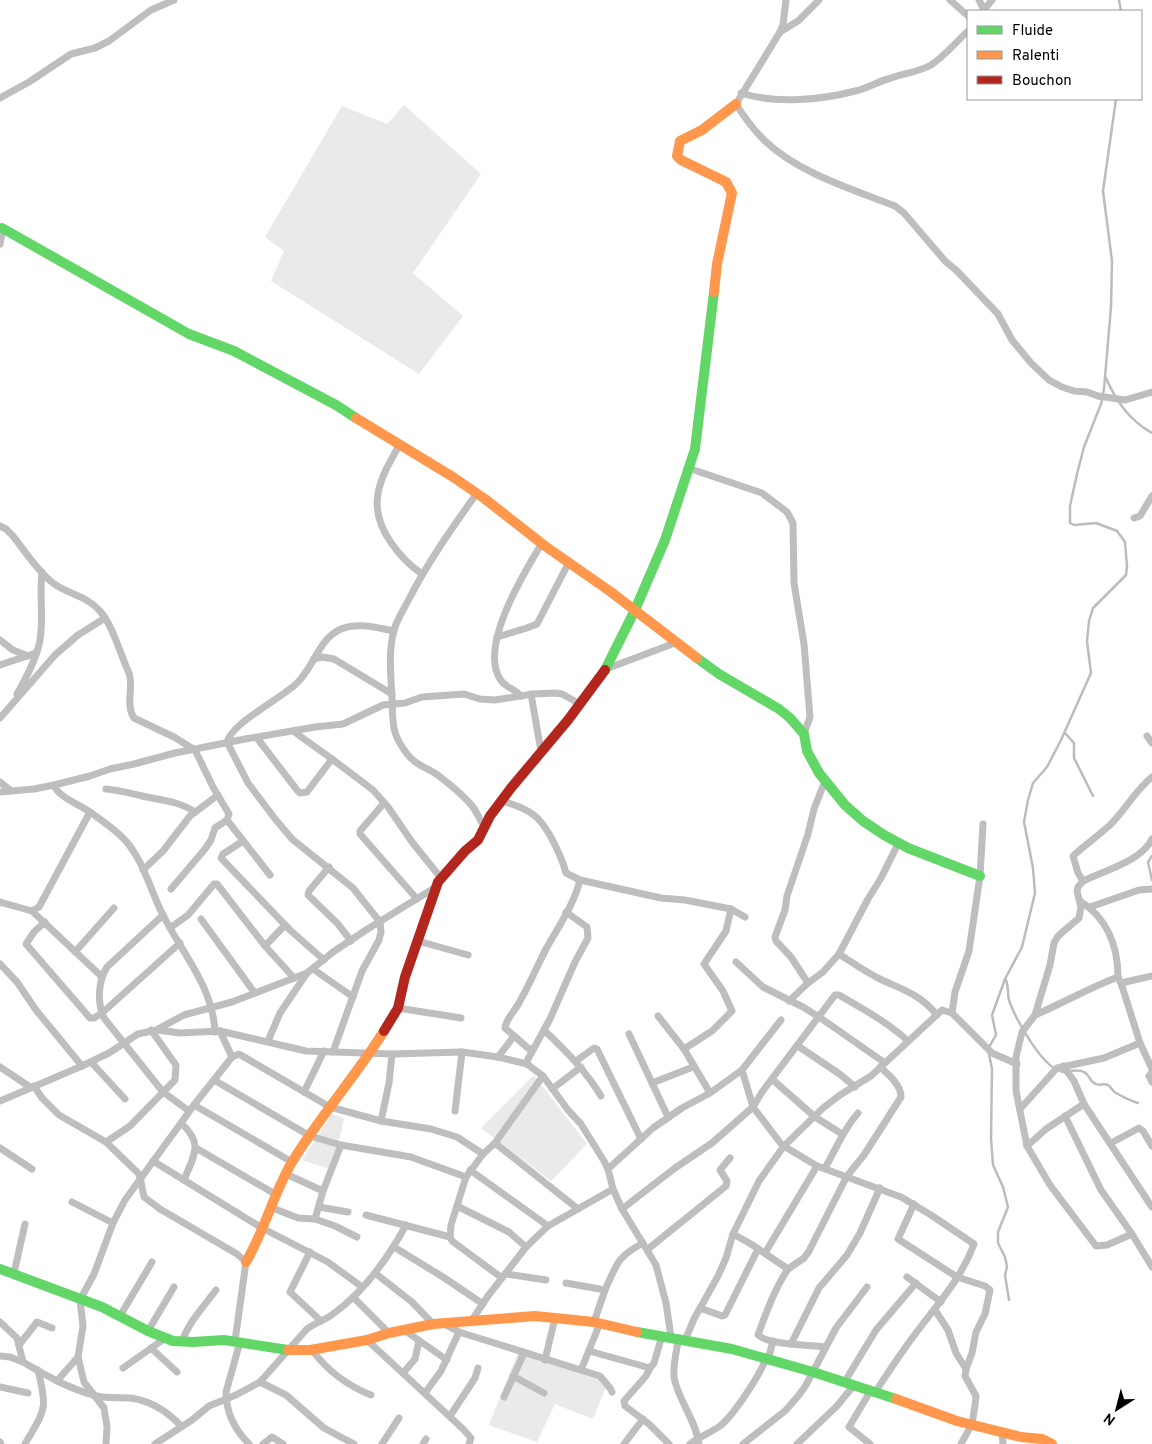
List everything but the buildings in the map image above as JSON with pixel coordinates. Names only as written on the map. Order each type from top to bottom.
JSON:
[{"type":"street","points":[[0,98],[29,82],[71,54],[95,48],[109,41],[151,10],[174,0]]},
{"type":"street","points":[[249,1444],[236,1429],[229,1411],[226,1392],[237,1342],[246,1262],[256,1245],[275,1194],[292,1162],[370,1053],[398,1008],[404,977],[436,887],[441,878],[478,840],[484,826],[502,801],[568,720],[606,669],[635,610],[665,540],[695,448],[717,264],[732,193],[726,182],[681,160],[678,156],[680,141],[702,130],[736,104],[780,32],[783,25],[786,0]]},
{"type":"street","points":[[780,32],[798,21],[818,0]]},
{"type":"street","points":[[950,0],[967,15]]},
{"type":"street","points":[[741,93],[754,98],[780,99],[808,98],[856,91],[890,78],[923,69],[943,57],[967,32]]},
{"type":"street","points":[[736,104],[747,122],[765,141],[792,161],[832,182],[895,206],[904,212],[945,261],[998,314],[1012,340],[1031,364],[1049,380],[1074,391],[1125,400],[1152,392]]},
{"type":"street","points":[[1,227],[189,334],[234,351],[336,404],[400,444],[477,493],[542,543],[635,610],[675,643],[719,674],[779,709],[804,734]]},
{"type":"street","points":[[0,244],[2,239],[1,227]]},
{"type":"street","points":[[400,444],[379,488],[376,512],[382,528],[402,557],[409,565],[422,574]]},
{"type":"street","points":[[688,468],[762,493],[786,512],[793,522],[794,583],[804,644],[810,705],[810,717],[804,734],[807,756],[844,803],[873,828],[898,844],[980,876]]},
{"type":"street","points":[[477,493],[422,574],[394,631],[391,652],[392,705],[394,731],[408,756],[415,763],[441,777],[473,807],[484,826]]},
{"type":"street","points":[[1134,518],[1140,516],[1152,496]]},
{"type":"street","points":[[0,526],[6,529],[42,572],[59,588],[88,600],[105,618],[132,681],[130,712],[134,718],[174,737],[195,750],[229,814],[227,820],[215,828],[211,840],[205,849],[171,889]]},
{"type":"street","points":[[521,696],[511,687],[501,682],[496,672],[497,637],[508,604],[542,543]]},
{"type":"street","points":[[497,637],[536,624],[568,562]]},
{"type":"street","points":[[9,708],[23,683],[32,654],[40,640],[40,584],[42,572]]},
{"type":"street","points":[[0,718],[49,661],[78,635],[105,618]]},
{"type":"street","points":[[227,742],[232,733],[248,718],[279,699],[296,684],[330,636],[350,626],[365,626],[394,631]]},
{"type":"street","points":[[0,640],[13,650],[32,654]]},
{"type":"street","points":[[606,669],[675,643]]},
{"type":"street","points":[[0,664],[32,654]]},
{"type":"street","points":[[314,659],[322,657],[334,659],[392,694]]},
{"type":"street","points":[[0,792],[34,790],[110,769],[227,742],[315,726],[343,724],[378,707],[422,697],[464,694],[488,700],[545,692],[562,694],[580,704]]},
{"type":"street","points":[[530,694],[542,750]]},
{"type":"street","points":[[293,731],[373,790],[441,878]]},
{"type":"street","points":[[1147,736],[1152,743]]},
{"type":"street","points":[[257,738],[300,793],[307,792],[332,759]]},
{"type":"street","points":[[227,742],[248,783],[292,839],[353,888],[380,922],[381,932],[379,940],[362,971],[333,1052]]},
{"type":"street","points":[[1083,881],[1078,873],[1073,856],[1086,843],[1109,826],[1152,777]]},
{"type":"street","points":[[808,983],[792,958],[776,941],[776,937],[814,809],[825,781]]},
{"type":"street","points":[[0,782],[10,790]]},
{"type":"street","points":[[54,785],[60,794],[90,812],[124,839],[136,855],[163,915],[180,943],[212,1007],[218,1032],[232,1057]]},
{"type":"street","points":[[106,789],[120,790],[167,801],[186,806],[195,812]]},
{"type":"street","points":[[143,870],[163,851],[195,812],[218,795]]},
{"type":"street","points":[[502,801],[517,806],[540,821],[558,851],[566,873],[580,880],[661,898],[731,910],[745,917]]},
{"type":"street","points":[[384,803],[360,831],[360,834],[417,899]]},
{"type":"street","points":[[32,911],[39,907],[44,900],[90,812]]},
{"type":"street","points":[[227,820],[270,874]]},
{"type":"street","points":[[952,1013],[955,992],[969,951],[980,876],[983,824]]},
{"type":"street","points":[[1132,1234],[1107,1245],[1096,1246],[1050,1185],[1027,1146],[1016,1091],[1015,1071],[1022,1032],[1035,1015],[1050,965],[1054,943],[1058,936],[1079,918],[1081,907],[1077,892],[1078,887],[1083,881],[1142,852],[1152,838]]},
{"type":"street","points":[[243,841],[223,854],[221,858],[285,925],[324,960]]},
{"type":"street","points":[[789,1001],[823,972],[839,954],[898,844]]},
{"type":"street","points":[[329,867],[309,891],[308,895],[334,919],[352,941]]},
{"type":"street","points":[[532,1049],[505,1028],[506,1023],[519,1004],[566,912],[580,880]]},
{"type":"street","points":[[170,928],[188,916],[206,892],[214,884],[217,884],[264,946],[294,978]]},
{"type":"street","points":[[0,1101],[91,1062],[138,1034],[154,1030],[184,1015],[232,1002],[310,971],[380,922],[436,887]]},
{"type":"street","points":[[1090,907],[1139,890],[1152,889]]},
{"type":"street","points":[[1080,901],[1099,915],[1113,942],[1120,980],[1140,1042],[1152,1071],[1149,1076],[1152,1082]]},
{"type":"street","points":[[1,904],[32,911],[101,976]]},
{"type":"street","points":[[75,952],[114,908]]},
{"type":"street","points":[[684,1049],[712,1031],[732,1011],[723,991],[704,964],[726,931],[731,910]]},
{"type":"street","points":[[527,1064],[532,1049],[544,1030],[588,938],[587,927],[566,912]]},
{"type":"street","points":[[163,915],[106,967],[101,976],[100,999],[102,1013],[163,1092],[292,1162]]},
{"type":"street","points":[[200,918],[254,992]]},
{"type":"street","points":[[45,922],[34,932],[26,944],[90,1018],[94,1018],[102,1013],[180,943]]},
{"type":"street","points":[[264,946],[285,925]]},
{"type":"street","points":[[418,941],[468,955]]},
{"type":"street","points":[[839,954],[881,979],[917,996],[928,1004],[937,1015]]},
{"type":"street","points":[[736,962],[763,987],[819,1016],[882,1065],[901,1091],[901,1097],[864,1155],[847,1176],[814,1243],[804,1258],[788,1269],[779,1284],[758,1335],[773,1341],[826,1347]]},
{"type":"street","points":[[0,964],[17,982],[36,1010],[82,1066]]},
{"type":"street","points":[[310,971],[353,996]]},
{"type":"street","points":[[268,1042],[280,1014],[310,971]]},
{"type":"street","points":[[1035,1015],[1120,980],[1152,976]]},
{"type":"street","points":[[622,1209],[675,1168],[712,1143],[753,1107],[762,1092],[837,994],[880,1019],[908,1041]]},
{"type":"street","points":[[398,1008],[461,1018]]},
{"type":"street","points":[[669,1444],[643,1419],[625,1406],[624,1401],[675,1338],[689,1329],[722,1267],[733,1234],[764,1172],[784,1146],[840,1095],[855,1087],[882,1065],[942,1010],[952,1013],[992,1053],[1017,1064]]},
{"type":"street","points":[[658,1016],[684,1049],[693,1068],[710,1093]]},
{"type":"street","points":[[608,1169],[652,1128],[682,1108],[710,1093],[742,1070],[781,1020]]},
{"type":"street","points":[[154,1030],[180,1033],[218,1032],[306,1050],[333,1052],[392,1054],[462,1052],[498,1057],[527,1064],[543,1076],[581,1124],[608,1169],[613,1189],[622,1209],[656,1265],[675,1338],[674,1379],[699,1441]]},
{"type":"street","points":[[106,1142],[130,1126],[175,1080],[176,1065],[154,1030]]},
{"type":"street","points":[[544,1030],[578,1064],[602,1096]]},
{"type":"street","points":[[629,1034],[668,1118]]},
{"type":"street","points":[[498,1057],[514,1036]]},
{"type":"street","points":[[1020,1110],[1057,1068],[1104,1058],[1140,1042]]},
{"type":"street","points":[[798,1046],[842,1075],[855,1087]]},
{"type":"street","points":[[552,1089],[578,1064],[590,1049],[597,1049],[641,1139]]},
{"type":"street","points":[[304,1092],[324,1051]]},
{"type":"street","points":[[455,1111],[462,1052]]},
{"type":"street","points":[[106,1444],[106,1414],[104,1408],[84,1382],[78,1357],[83,1326],[80,1300],[94,1274],[113,1222],[125,1200],[191,1108],[232,1057],[239,1054],[330,1107],[381,1121],[431,1129],[457,1137],[483,1154]]},
{"type":"street","points":[[381,1121],[389,1083],[392,1054]]},
{"type":"street","points":[[91,1062],[125,1099]]},
{"type":"street","points":[[1063,1066],[1074,1080],[1084,1104],[1152,1207]]},
{"type":"street","points":[[0,1067],[32,1087],[58,1115],[106,1142],[140,1177],[144,1197],[160,1209],[237,1254],[246,1262]]},
{"type":"street","points":[[652,1084],[693,1068]]},
{"type":"street","points":[[742,1070],[753,1107],[782,1145],[821,1167],[901,1197],[974,1244],[958,1277],[941,1302],[913,1336],[849,1424],[849,1427],[870,1444]]},
{"type":"street","points":[[450,1237],[451,1225],[470,1170],[495,1143],[543,1076]]},
{"type":"street","points":[[214,1080],[310,1136],[340,1145],[412,1157],[466,1177]]},
{"type":"street","points":[[773,1080],[815,1117],[842,1134]]},
{"type":"street","points":[[1027,1146],[1046,1128],[1084,1104]]},
{"type":"street","points":[[765,1253],[842,1134],[858,1113]]},
{"type":"street","points":[[1064,1116],[1101,1190],[1132,1234],[1152,1268]]},
{"type":"street","points":[[181,1123],[194,1137],[196,1148],[184,1180]]},
{"type":"street","points":[[1111,1144],[1140,1128],[1152,1146]]},
{"type":"street","points":[[495,1143],[578,1209]]},
{"type":"street","points":[[315,1219],[340,1145]]},
{"type":"street","points":[[0,1148],[32,1169]]},
{"type":"street","points":[[196,1148],[275,1194]]},
{"type":"street","points":[[580,1370],[589,1351],[605,1290],[620,1258],[628,1251],[645,1246],[726,1186],[727,1181],[720,1171],[730,1158]]},
{"type":"street","points":[[153,1161],[262,1228],[328,1262],[362,1287]]},
{"type":"street","points":[[470,1170],[548,1226]]},
{"type":"street","points":[[286,1174],[323,1191]]},
{"type":"street","points":[[791,1344],[819,1288],[846,1255],[860,1233],[880,1188]]},
{"type":"street","points":[[472,1320],[526,1247],[548,1226],[613,1189]]},
{"type":"street","points":[[72,1202],[113,1222]]},
{"type":"street","points":[[914,1204],[898,1239],[958,1277],[985,1286],[990,1291],[985,1314],[976,1332],[966,1368],[965,1376],[976,1396],[972,1424],[961,1444]]},
{"type":"street","points":[[457,1206],[509,1232],[526,1247]]},
{"type":"street","points":[[270,1207],[298,1218],[315,1219],[358,1237]]},
{"type":"street","points":[[319,1207],[348,1212]]},
{"type":"street","points":[[366,1215],[450,1237],[504,1276],[546,1280]]},
{"type":"street","points":[[14,1273],[25,1224]]},
{"type":"street","points":[[155,1444],[208,1406],[260,1382],[306,1330],[332,1315],[353,1297],[375,1273],[394,1247],[406,1225]]},
{"type":"street","points":[[733,1234],[788,1269]]},
{"type":"street","points":[[394,1247],[422,1263],[483,1304]]},
{"type":"street","points":[[700,1308],[722,1316],[725,1315],[758,1249]]},
{"type":"street","points":[[310,1252],[290,1292],[321,1321]]},
{"type":"street","points":[[120,1316],[152,1262]]},
{"type":"street","points":[[0,1269],[102,1307],[164,1339],[182,1342],[216,1340],[288,1350],[312,1350],[367,1340],[404,1330],[472,1320],[535,1316],[597,1322],[732,1349],[874,1390],[957,1421],[1021,1437],[1042,1439],[1052,1444]]},
{"type":"street","points":[[375,1273],[437,1324],[600,1376],[612,1392]]},
{"type":"street","points":[[907,1277],[941,1302]]},
{"type":"street","points":[[566,1283],[605,1290]]},
{"type":"street","points":[[797,1444],[837,1406],[876,1330],[916,1283]]},
{"type":"street","points":[[148,1331],[174,1287]]},
{"type":"street","points":[[743,1444],[784,1411],[799,1395],[836,1328],[867,1287]]},
{"type":"street","points":[[182,1342],[184,1335],[195,1318],[216,1290]]},
{"type":"street","points":[[353,1297],[389,1333]]},
{"type":"street","points":[[935,1310],[948,1330],[956,1353],[966,1368]]},
{"type":"street","points":[[546,1360],[555,1318]]},
{"type":"street","points":[[0,1322],[17,1338],[23,1362]]},
{"type":"street","points":[[19,1345],[37,1322],[52,1328]]},
{"type":"street","points":[[404,1330],[447,1360]]},
{"type":"street","points":[[425,1393],[441,1371],[459,1332]]},
{"type":"street","points":[[123,1368],[164,1339]]},
{"type":"street","points":[[367,1340],[450,1416],[469,1436],[471,1440],[469,1444]]},
{"type":"street","points":[[403,1373],[415,1359],[419,1341]]},
{"type":"street","points":[[690,1444],[699,1441],[727,1419],[760,1372],[773,1341]]},
{"type":"street","points":[[151,1348],[177,1372]]},
{"type":"street","points":[[312,1350],[324,1365],[336,1375],[358,1390],[371,1395]]},
{"type":"street","points":[[589,1351],[650,1368]]},
{"type":"street","points":[[504,1397],[524,1353]]},
{"type":"street","points":[[0,1356],[10,1357],[23,1362],[57,1381],[95,1396],[142,1401],[165,1411],[181,1426]]},
{"type":"street","points":[[57,1381],[78,1357]]},
{"type":"street","points":[[450,1416],[475,1378],[478,1368]]},
{"type":"street","points":[[25,1444],[42,1416],[45,1403],[38,1370]]},
{"type":"street","points":[[514,1376],[544,1394]]},
{"type":"street","points":[[260,1382],[286,1395],[324,1428],[354,1444]]},
{"type":"street","points":[[0,1387],[28,1393]]},
{"type":"street","points":[[382,1444],[399,1418]]},
{"type":"street","points":[[624,1444],[643,1419]]},
{"type":"street","points":[[1002,1432],[1003,1444]]},
{"type":"street","points":[[263,1444],[272,1437],[283,1444]]},
{"type":"shaded area","points":[[404,105],[481,174],[413,273],[463,316],[419,374],[271,281],[284,251],[265,237],[342,106],[387,124]]},
{"type":"shaded area","points":[[534,1075],[587,1144],[551,1181],[481,1128]]},
{"type":"shaded area","points":[[332,1114],[344,1118],[333,1170],[302,1160]]},
{"type":"shaded area","points":[[518,1352],[609,1380],[593,1419],[555,1404],[537,1442],[489,1425]]},
{"type":"waterway","points":[[1119,0],[1121,10]]},
{"type":"waterway","points":[[1009,1300],[1005,1275],[1007,1267],[1005,1257],[998,1243],[998,1232],[1008,1207],[1003,1187],[993,1165],[991,1138],[992,1069],[988,1049],[996,1035],[992,1015],[1005,979],[1022,947],[1035,893],[1033,868],[1024,822],[1033,783],[1047,767],[1091,673],[1087,641],[1089,621],[1093,608],[1126,575],[1127,566],[1125,542],[1117,531],[1096,523],[1074,525],[1070,523],[1070,506],[1077,474],[1084,447],[1101,404],[1104,389],[1111,307],[1112,261],[1103,191],[1116,100]]},
{"type":"waterway","points":[[1106,378],[1124,409],[1152,433]]},
{"type":"waterway","points":[[1065,733],[1074,743],[1074,758],[1093,796]]},
{"type":"waterway","points":[[1152,856],[1148,862],[1152,880]]},
{"type":"waterway","points":[[1006,980],[1010,1003],[1032,1044],[1048,1063],[1064,1072]]},
{"type":"waterway","points":[[1070,1071],[1082,1071],[1098,1085],[1108,1085],[1115,1092],[1138,1103]]},
{"type":"traffic: fast","points":[[2,228],[189,334],[234,351],[336,405],[356,418]]},
{"type":"traffic: fast","points":[[605,670],[635,610],[665,540],[695,449],[714,292]]},
{"type":"traffic: fast","points":[[697,658],[719,674],[779,709],[790,718],[804,734],[807,751],[819,773],[845,805],[863,821],[908,848],[980,876]]},
{"type":"traffic: fast","points":[[0,1269],[102,1307],[148,1331],[173,1341],[224,1340],[288,1350]]},
{"type":"traffic: fast","points":[[637,1332],[732,1349],[813,1372],[896,1399]]},
{"type":"traffic: slow","points":[[714,292],[717,264],[732,193],[726,182],[681,160],[677,156],[680,141],[702,130],[736,104]]},
{"type":"traffic: slow","points":[[356,418],[453,477],[485,499],[545,546],[611,592],[697,658]]},
{"type":"traffic: slow","points":[[246,1262],[292,1162],[314,1128],[384,1031]]},
{"type":"traffic: slow","points":[[288,1350],[310,1350],[367,1340],[389,1333],[433,1324],[535,1316],[594,1322],[637,1332]]},
{"type":"traffic: slow","points":[[896,1399],[957,1421],[1021,1437],[1042,1439],[1052,1444]]},
{"type":"traffic: jam","points":[[384,1031],[398,1008],[405,977],[438,882],[465,851],[478,840],[490,816],[568,720],[605,670]]}]
